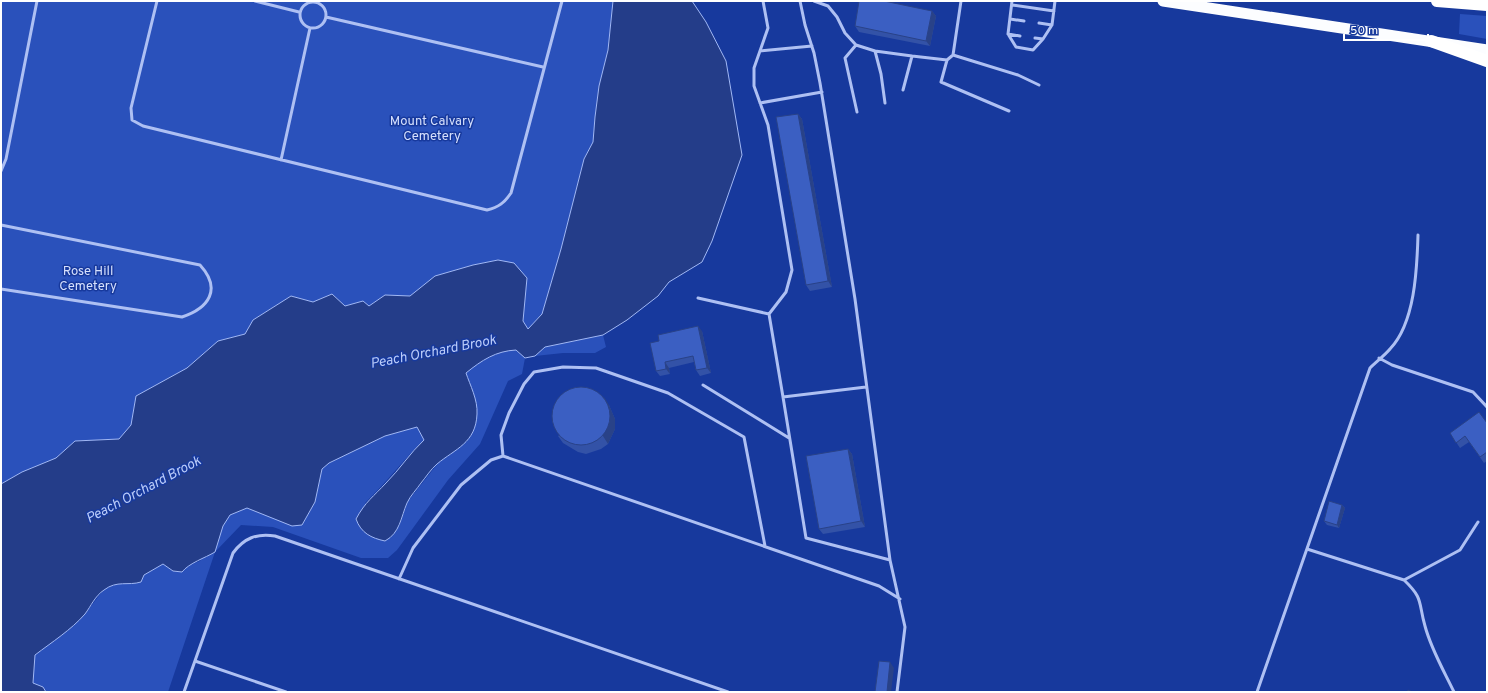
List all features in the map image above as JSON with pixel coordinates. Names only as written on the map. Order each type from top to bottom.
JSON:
[{"type":"highway","points":[[1163,1],[1487,50]]},
{"type":"highway","points":[[1438,1],[1487,5]]},
{"type":"highway","points":[[1431,41],[1487,61]]},
{"type":"lane","points":[[1,171],[6,159],[38,1]]},
{"type":"lane","points":[[157,1],[131,108],[132,120],[143,126],[487,210],[497,208],[505,202],[511,193],[543,67],[562,1]]},
{"type":"lane","points":[[255,1],[300,12]]},
{"type":"lane","points":[[315,1],[324,7],[326,17],[320,26],[310,28],[302,22],[300,12],[305,3],[315,1]]},
{"type":"lane","points":[[763,1],[768,28],[754,68],[754,86],[768,125],[792,270],[786,292],[769,314],[806,538],[890,560]]},
{"type":"lane","points":[[800,1],[822,92],[855,299],[890,560],[900,599],[905,627],[897,692]]},
{"type":"lane","points":[[814,1],[828,6],[837,17],[845,33],[856,45],[875,52],[947,60]]},
{"type":"lane","points":[[961,1],[953,55],[947,60],[941,82],[1009,111]]},
{"type":"lane","points":[[1054,11],[1012,3],[1008,34],[1016,47],[1033,50],[1043,39],[1052,25],[1054,11],[1055,1]]},
{"type":"lane","points":[[326,17],[543,67]]},
{"type":"lane","points":[[1010,18],[1024,21]]},
{"type":"lane","points":[[1038,23],[1052,25]]},
{"type":"lane","points":[[281,160],[310,28]]},
{"type":"lane","points":[[1008,34],[1020,36]]},
{"type":"lane","points":[[1035,38],[1043,39]]},
{"type":"lane","points":[[856,45],[845,58],[857,112]]},
{"type":"lane","points":[[760,51],[812,46]]},
{"type":"lane","points":[[875,52],[881,74],[885,102]]},
{"type":"lane","points":[[953,55],[1018,75],[1039,85]]},
{"type":"lane","points":[[903,90],[912,56]]},
{"type":"lane","points":[[760,104],[822,92]]},
{"type":"lane","points":[[1,225],[200,265],[208,274],[212,286],[209,300],[195,313],[182,317],[1,289]]},
{"type":"lane","points":[[1257,692],[1370,368],[1379,358],[1391,349],[1399,335],[1410,307],[1416,282],[1418,235]]},
{"type":"lane","points":[[698,298],[769,314]]},
{"type":"lane","points":[[1379,358],[1392,365],[1473,392],[1487,407]]},
{"type":"lane","points":[[503,456],[501,435],[509,412],[524,384],[534,372],[563,367],[596,368],[635,380],[668,393],[744,437],[765,546]]},
{"type":"lane","points":[[703,385],[789,438]]},
{"type":"lane","points":[[783,397],[866,387]]},
{"type":"lane","points":[[399,579],[413,548],[461,485],[491,460],[503,456],[879,586],[900,599]]},
{"type":"lane","points":[[1404,580],[1460,550],[1478,522]]},
{"type":"lane","points":[[184,692],[232,553],[239,545],[250,537],[264,534],[275,536],[728,692]]},
{"type":"lane","points":[[1307,549],[1404,580],[1416,591],[1421,601],[1425,626],[1454,692]]},
{"type":"lane","points":[[195,661],[286,692]]},
{"type":"green space","points":[[1,1],[613,1],[608,50],[599,86],[593,142],[584,159],[561,249],[542,314],[528,329],[523,321],[527,278],[498,260],[473,265],[435,276],[410,297],[385,295],[369,306],[363,301],[345,306],[332,294],[313,302],[291,296],[253,320],[245,334],[218,341],[187,368],[136,396],[131,425],[119,439],[75,441],[56,458],[22,472],[1,484]]},
{"type":"green space","points":[[1460,14],[1487,16],[1487,39],[1459,34]]},
{"type":"green space","points":[[603,335],[606,347],[595,353],[563,353],[535,356],[545,347]]},
{"type":"green space","points":[[517,349],[525,358],[522,374],[508,381],[480,444],[448,480],[397,550],[388,558],[361,558],[273,527],[241,525],[215,552],[168,692],[46,692],[43,687],[33,683],[35,655],[85,614],[104,589],[121,582],[133,584],[144,575],[163,564],[173,571],[182,572],[186,566],[200,561],[230,515],[247,508],[302,525],[315,502],[322,469],[329,463],[385,436],[417,427],[424,440],[365,503],[399,527],[408,501],[477,414],[475,399],[466,373],[489,357],[509,350]]},
{"type":"water","name":"Peach Orchard Brook","points":[[613,1],[692,1],[706,22],[726,61],[742,155],[712,241],[702,262],[669,282],[658,296],[627,320],[603,335],[545,347],[535,356],[525,358],[516,350],[502,352],[484,360],[466,373],[475,398],[477,409],[476,424],[473,432],[469,439],[437,464],[408,500],[397,529],[390,538],[385,541],[367,534],[358,524],[356,519],[366,504],[424,440],[417,427],[385,436],[329,463],[322,469],[315,502],[302,525],[292,526],[247,508],[230,515],[223,526],[215,552],[193,563],[182,572],[173,571],[163,564],[144,575],[141,582],[113,585],[104,590],[98,595],[85,614],[74,625],[35,655],[33,683],[43,687],[46,692],[1,692],[1,484],[22,472],[56,458],[75,441],[119,439],[131,425],[136,396],[187,368],[218,341],[245,334],[253,320],[291,296],[313,302],[332,294],[345,306],[363,301],[369,306],[385,295],[410,296],[435,276],[473,265],[498,260],[514,263],[527,278],[523,321],[528,329],[542,314],[561,249],[584,159],[593,142],[599,86],[608,50]]},
{"type":"building","points":[[859,1],[884,1],[932,11],[926,41],[855,26]]},
{"type":"building","points":[[798,114],[828,281],[806,285],[776,117]]},
{"type":"building","points":[[698,326],[707,368],[696,370],[693,356],[665,362],[666,369],[656,371],[650,343],[659,341],[658,335]]},
{"type":"building","points":[[575,387],[587,387],[602,395],[610,410],[610,422],[602,437],[587,445],[575,445],[560,437],[552,422],[552,410],[560,395]]},
{"type":"building","points":[[1479,412],[1487,423],[1487,452],[1480,457],[1465,436],[1456,443],[1450,433]]},
{"type":"building","points":[[848,449],[861,521],[819,529],[806,456]]},
{"type":"building","points":[[1329,501],[1342,505],[1337,525],[1324,521]]},
{"type":"building","points":[[879,661],[890,662],[887,692],[875,692]]},
{"type":"park label","name":"Mount Calvary Cemetery","points":[[432,128]]},
{"type":"park label","name":"Rose Hill Cemetery","points":[[88,278]]}]
